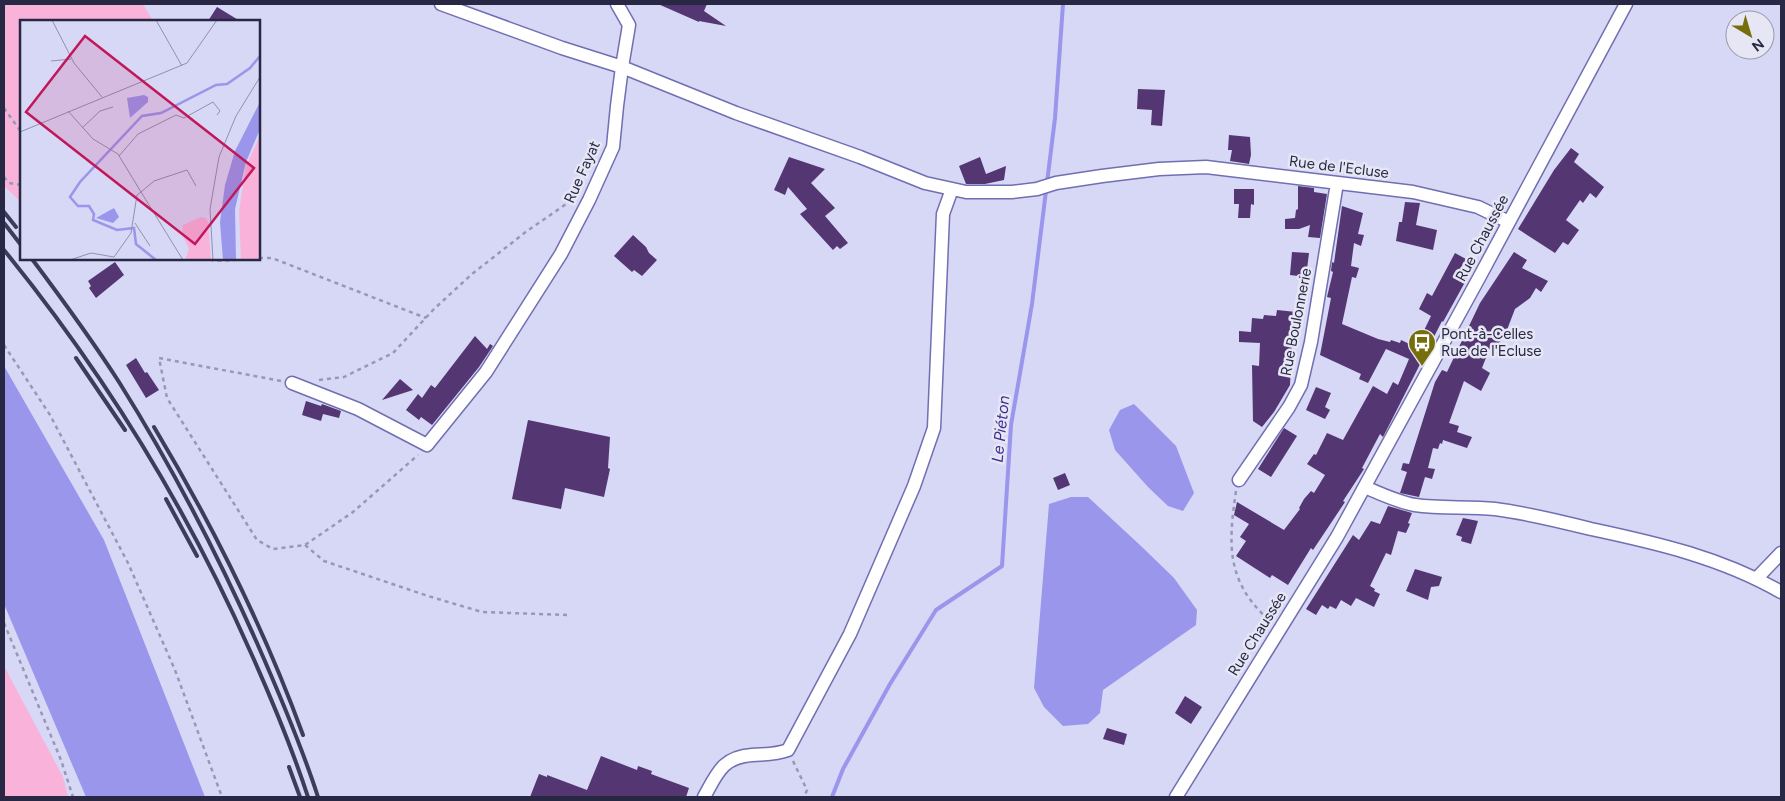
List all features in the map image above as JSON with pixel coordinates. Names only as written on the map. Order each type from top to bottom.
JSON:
[{"type":"street","points":[[441,4],[553,45],[622,67],[736,113],[860,157],[925,184],[952,189],[942,214],[934,428],[914,486],[850,634],[788,750],[778,754],[740,757],[726,763],[716,774],[704,797]]},
{"type":"street","name":"Rue Fayat","points":[[427,445],[486,372],[561,254],[613,147],[616,106],[629,25],[617,4]]},
{"type":"street","name":"Rue Chaussée","points":[[1176,797],[1337,537],[1365,488],[1626,4]]},
{"type":"street","name":"Rue de l'Ecluse","points":[[952,189],[982,193],[1012,192],[1036,189],[1056,183],[1159,169],[1206,167],[1413,192],[1478,207],[1509,222]]},
{"type":"street","name":"Rue Boulonnerie","points":[[1239,480],[1289,407],[1301,385],[1311,342],[1338,183]]},
{"type":"street","points":[[292,383],[358,409],[427,445]]},
{"type":"street","points":[[1365,488],[1416,505],[1494,509],[1653,542],[1694,554],[1757,578],[1781,592]]},
{"type":"street","points":[[1757,578],[1781,552]]},
{"type":"path","points":[[4,108],[20,131]]},
{"type":"path","points":[[4,177],[8,183],[20,185]]},
{"type":"path","points":[[318,380],[344,377],[393,353],[472,274],[527,231],[596,183]]},
{"type":"path","points":[[260,258],[272,258],[426,318]]},
{"type":"path","points":[[212,260],[233,260]]},
{"type":"path","points":[[4,345],[50,415],[128,563],[175,670],[222,797]]},
{"type":"path","points":[[292,383],[159,358],[167,398],[257,540],[273,549],[305,546],[353,512],[427,445]]},
{"type":"path","points":[[1239,480],[1232,528],[1231,550],[1235,572],[1248,596],[1265,617],[1279,630]]},
{"type":"path","points":[[305,546],[324,561],[482,612],[567,615]]},
{"type":"path","points":[[4,623],[62,760],[73,797]]},
{"type":"path","points":[[788,750],[807,790],[804,797]]},
{"type":"shaded area","points":[[4,4],[143,4],[152,20],[20,20],[20,201],[4,186]]},
{"type":"shaded area","points":[[4,366],[104,540],[205,797],[86,797],[4,604]]},
{"type":"shaded area","points":[[1134,404],[1176,446],[1194,493],[1183,511],[1168,506],[1115,450],[1109,430],[1120,410]]},
{"type":"shaded area","points":[[1071,497],[1088,497],[1174,578],[1197,610],[1196,625],[1103,690],[1100,713],[1088,724],[1063,726],[1044,707],[1034,688],[1049,504]]},
{"type":"shaded area","points":[[4,666],[63,777],[68,797],[4,797]]},
{"type":"building","points":[[658,4],[707,4],[704,11],[726,26],[699,22]]},
{"type":"building","points":[[217,7],[238,20],[209,20]]},
{"type":"building","points":[[1138,89],[1165,90],[1162,126],[1151,125],[1152,110],[1137,109]]},
{"type":"building","points":[[1229,135],[1250,137],[1251,155],[1249,164],[1230,161],[1232,150],[1228,150]]},
{"type":"building","points":[[1571,148],[1579,154],[1574,162],[1604,187],[1596,198],[1590,193],[1583,203],[1580,200],[1566,220],[1579,230],[1568,245],[1563,242],[1555,253],[1518,229],[1554,170]]},
{"type":"building","points":[[789,157],[825,169],[811,183],[835,208],[825,216],[848,243],[840,249],[837,246],[833,250],[800,214],[807,209],[788,187],[785,195],[774,190]]},
{"type":"building","points":[[980,157],[986,174],[1006,166],[1004,180],[985,184],[966,184],[959,166]]},
{"type":"building","points":[[1298,186],[1314,188],[1314,192],[1327,194],[1320,238],[1308,237],[1310,225],[1299,229],[1285,229],[1285,219],[1295,218],[1296,210],[1298,209]]},
{"type":"building","points":[[1234,189],[1254,189],[1254,205],[1251,204],[1250,218],[1238,218],[1239,204],[1234,204]]},
{"type":"building","points":[[1405,202],[1420,203],[1416,225],[1437,230],[1433,250],[1396,241],[1399,222],[1402,222]]},
{"type":"building","points":[[1342,206],[1363,213],[1358,234],[1364,235],[1361,246],[1354,243],[1351,266],[1359,268],[1356,278],[1352,277],[1342,324],[1378,339],[1400,343],[1401,340],[1416,347],[1431,316],[1419,309],[1427,293],[1432,296],[1455,253],[1475,264],[1442,321],[1383,437],[1380,434],[1362,468],[1364,469],[1343,501],[1345,502],[1313,550],[1311,548],[1288,585],[1272,575],[1270,578],[1236,556],[1246,541],[1240,537],[1249,524],[1234,515],[1237,502],[1284,530],[1300,509],[1304,499],[1311,491],[1314,493],[1325,475],[1307,464],[1314,454],[1316,455],[1327,433],[1343,440],[1373,386],[1387,394],[1393,382],[1398,385],[1409,359],[1386,349],[1387,347],[1368,383],[1359,379],[1361,374],[1320,355],[1331,298],[1327,297],[1333,272],[1331,271],[1332,262],[1334,263]]},
{"type":"building","points":[[633,235],[657,260],[642,276],[634,270],[632,272],[614,256]]},
{"type":"building","points":[[1292,252],[1309,253],[1306,277],[1290,275]]},
{"type":"building","points":[[1514,252],[1527,260],[1522,268],[1548,281],[1541,292],[1536,288],[1530,298],[1515,309],[1505,335],[1496,347],[1491,345],[1482,368],[1490,373],[1481,391],[1464,381],[1449,423],[1459,426],[1457,432],[1472,437],[1467,448],[1443,440],[1438,449],[1433,448],[1428,468],[1435,469],[1432,479],[1425,477],[1419,497],[1400,493],[1407,472],[1401,470],[1403,463],[1409,464],[1435,382],[1442,370],[1447,372],[1480,303]]},
{"type":"building","points":[[115,262],[124,275],[96,298],[89,288],[91,286],[88,281]]},
{"type":"building","points":[[1277,310],[1296,312],[1290,385],[1274,412],[1262,427],[1253,421],[1252,365],[1259,366],[1260,343],[1239,342],[1239,331],[1251,332],[1252,318],[1263,319],[1264,315],[1276,316]]},
{"type":"building","points":[[475,336],[487,349],[490,344],[493,346],[479,367],[432,425],[421,417],[419,420],[406,410],[418,394],[422,398],[431,385],[435,388]]},
{"type":"building","points":[[136,358],[159,390],[146,398],[126,365]]},
{"type":"building","points":[[400,379],[413,390],[382,400]]},
{"type":"building","points":[[1316,387],[1331,393],[1325,407],[1330,410],[1325,419],[1306,410]]},
{"type":"building","points":[[306,401],[321,406],[322,404],[341,411],[339,418],[323,414],[321,421],[302,415]]},
{"type":"building","points":[[528,420],[610,437],[608,468],[610,469],[604,497],[565,488],[561,509],[512,499]]},
{"type":"building","points":[[1284,428],[1297,436],[1271,477],[1258,469]]},
{"type":"building","points":[[1065,473],[1070,485],[1058,490],[1053,478]]},
{"type":"building","points":[[1388,506],[1412,513],[1406,533],[1398,531],[1391,555],[1386,553],[1370,586],[1380,594],[1374,607],[1356,598],[1351,606],[1341,600],[1336,609],[1330,606],[1328,609],[1322,605],[1316,615],[1306,609],[1353,535],[1359,540],[1371,521],[1380,524]]},
{"type":"building","points":[[1463,518],[1478,521],[1471,544],[1461,541],[1462,537],[1456,535]]},
{"type":"building","points":[[1415,569],[1442,577],[1439,586],[1431,587],[1428,600],[1406,591]]},
{"type":"building","points":[[1185,696],[1202,707],[1191,724],[1175,713]]},
{"type":"building","points":[[1107,728],[1127,734],[1124,745],[1103,739]]},
{"type":"building","points":[[601,756],[637,770],[638,766],[652,771],[651,774],[689,788],[686,797],[530,797],[539,774],[547,777],[547,775],[587,790]]},
{"type":"waterway","name":"Le Piéton","points":[[832,797],[843,769],[890,684],[936,610],[1002,566],[1011,425],[1032,304],[1055,118],[1063,4]]},
{"type":"railway","points":[[4,212],[16,227]]},
{"type":"railway","points":[[4,223],[20,244]]},
{"type":"railway","points":[[4,250],[76,344],[141,443],[171,494],[226,599],[267,688],[308,797]]},
{"type":"railway","points":[[33,260],[77,320],[119,382],[157,445],[192,510],[242,609],[297,738],[318,797]]},
{"type":"railway","points":[[76,358],[125,430]]},
{"type":"railway","points":[[154,427],[236,577],[288,695],[303,735]]},
{"type":"railway","points":[[166,499],[197,556]]},
{"type":"railway","points":[[289,767],[300,797]]},
{"type":"place","name":"Pont-à-Celles Rue de l'Ecluse","points":[[1422,367]]}]
